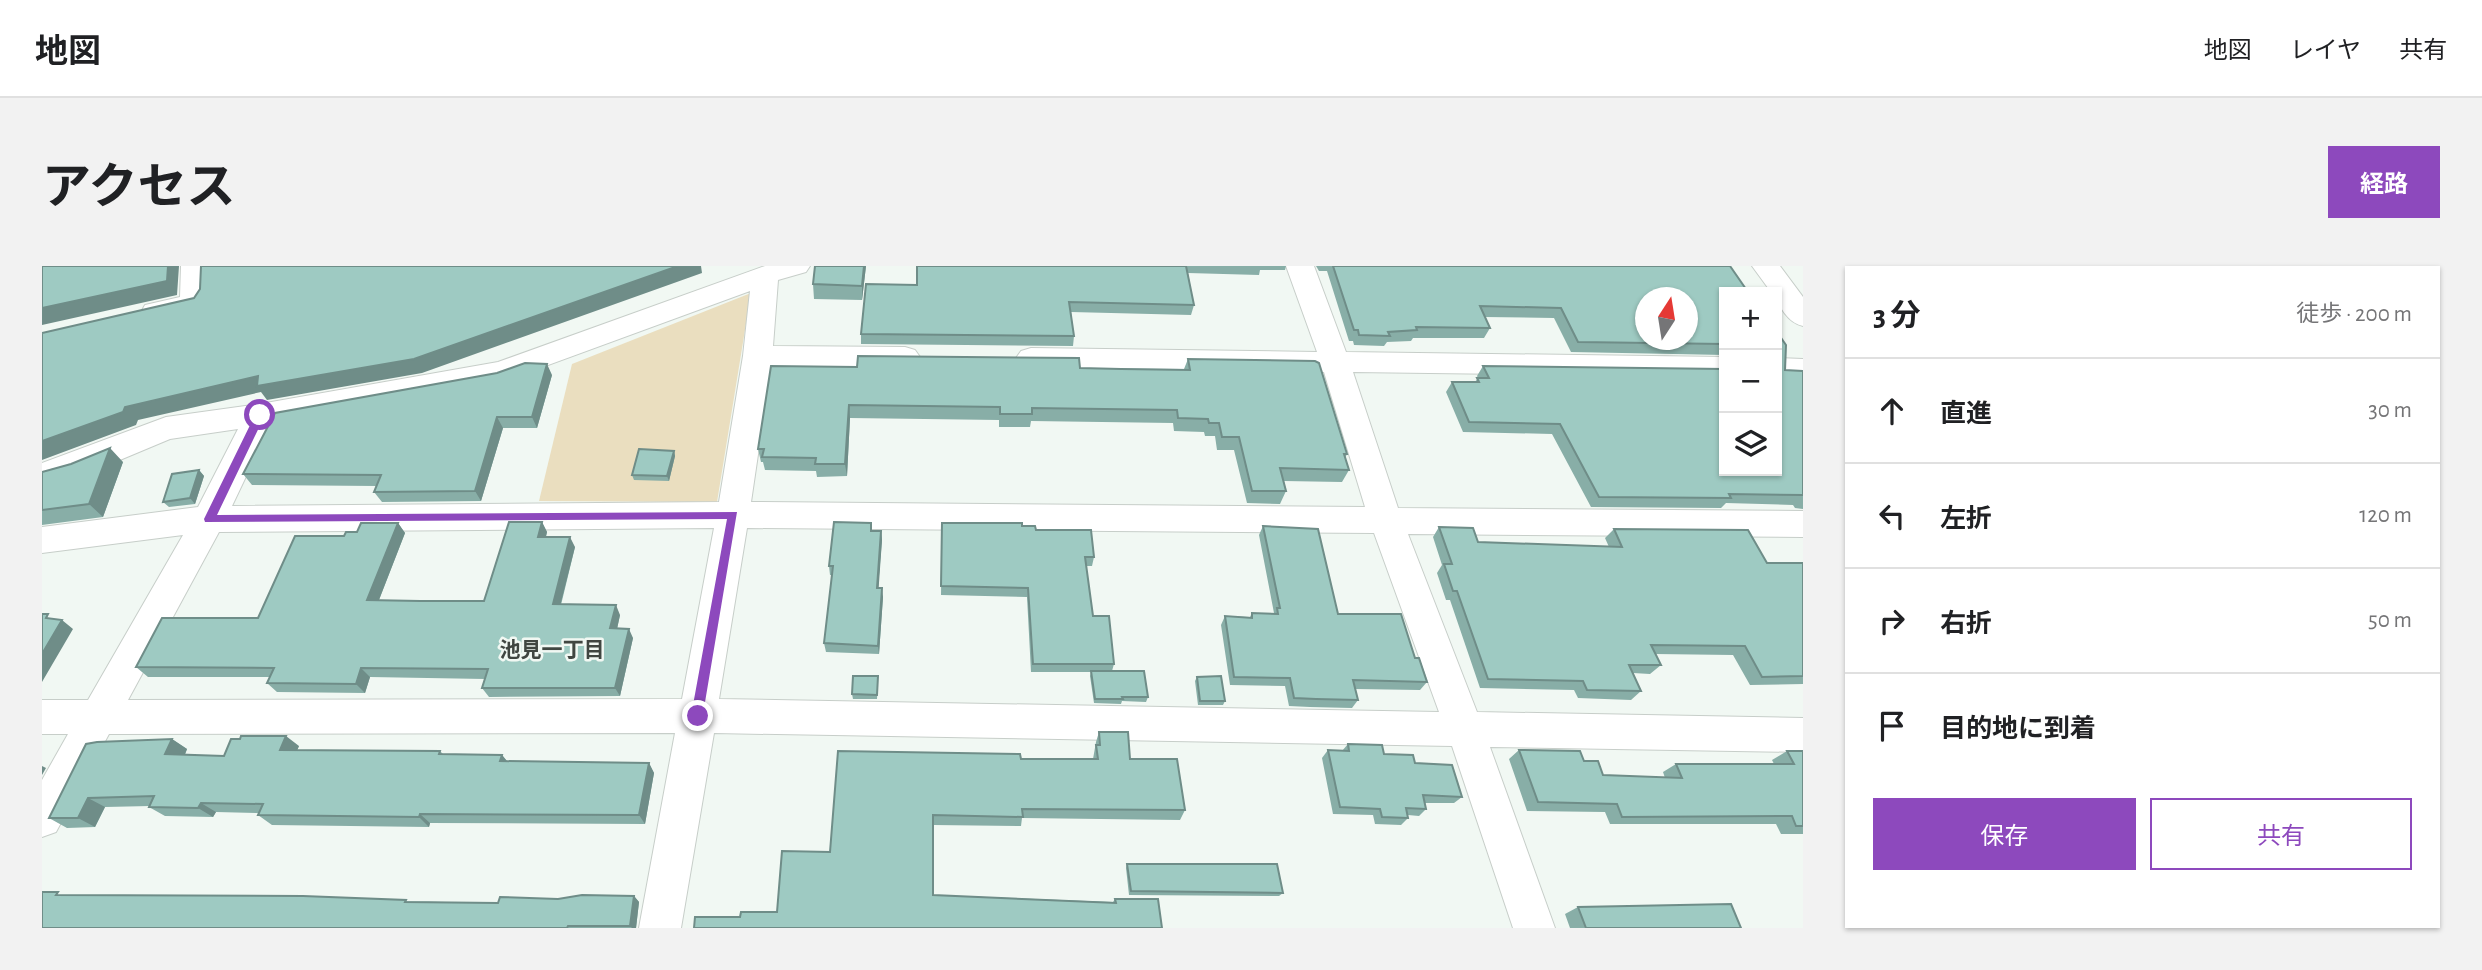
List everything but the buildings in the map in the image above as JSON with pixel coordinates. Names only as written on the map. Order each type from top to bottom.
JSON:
[{"type":"street","points":[[131,318],[194,303],[195,266]]},
{"type":"street","points":[[1300,266],[1335,360],[1386,522],[1465,729],[1534,928]]},
{"type":"street","points":[[1766,266],[1803,317]]},
{"type":"street","points":[[660,928],[733,515],[758,356],[781,270]]},
{"type":"street","points":[[42,475],[73,466],[166,428],[260,415],[502,372],[781,270]]},
{"type":"street","points":[[758,356],[937,357]]},
{"type":"street","points":[[1005,358],[1335,360],[1719,367]]},
{"type":"street","points":[[1782,368],[1803,369]]},
{"type":"street","points":[[42,818],[209,519],[260,415]]},
{"type":"street","points":[[42,540],[209,519],[733,515],[1803,524]]},
{"type":"street","points":[[42,718],[698,716],[1803,735]]},
{"type":"shaded area","points":[[751,293],[717,502],[539,501],[572,364]]},
{"type":"district","name":"池見一丁目","points":[[552,650]]},
{"type":"route","points":[[260,415],[209,519],[733,515],[698,716]]}]
